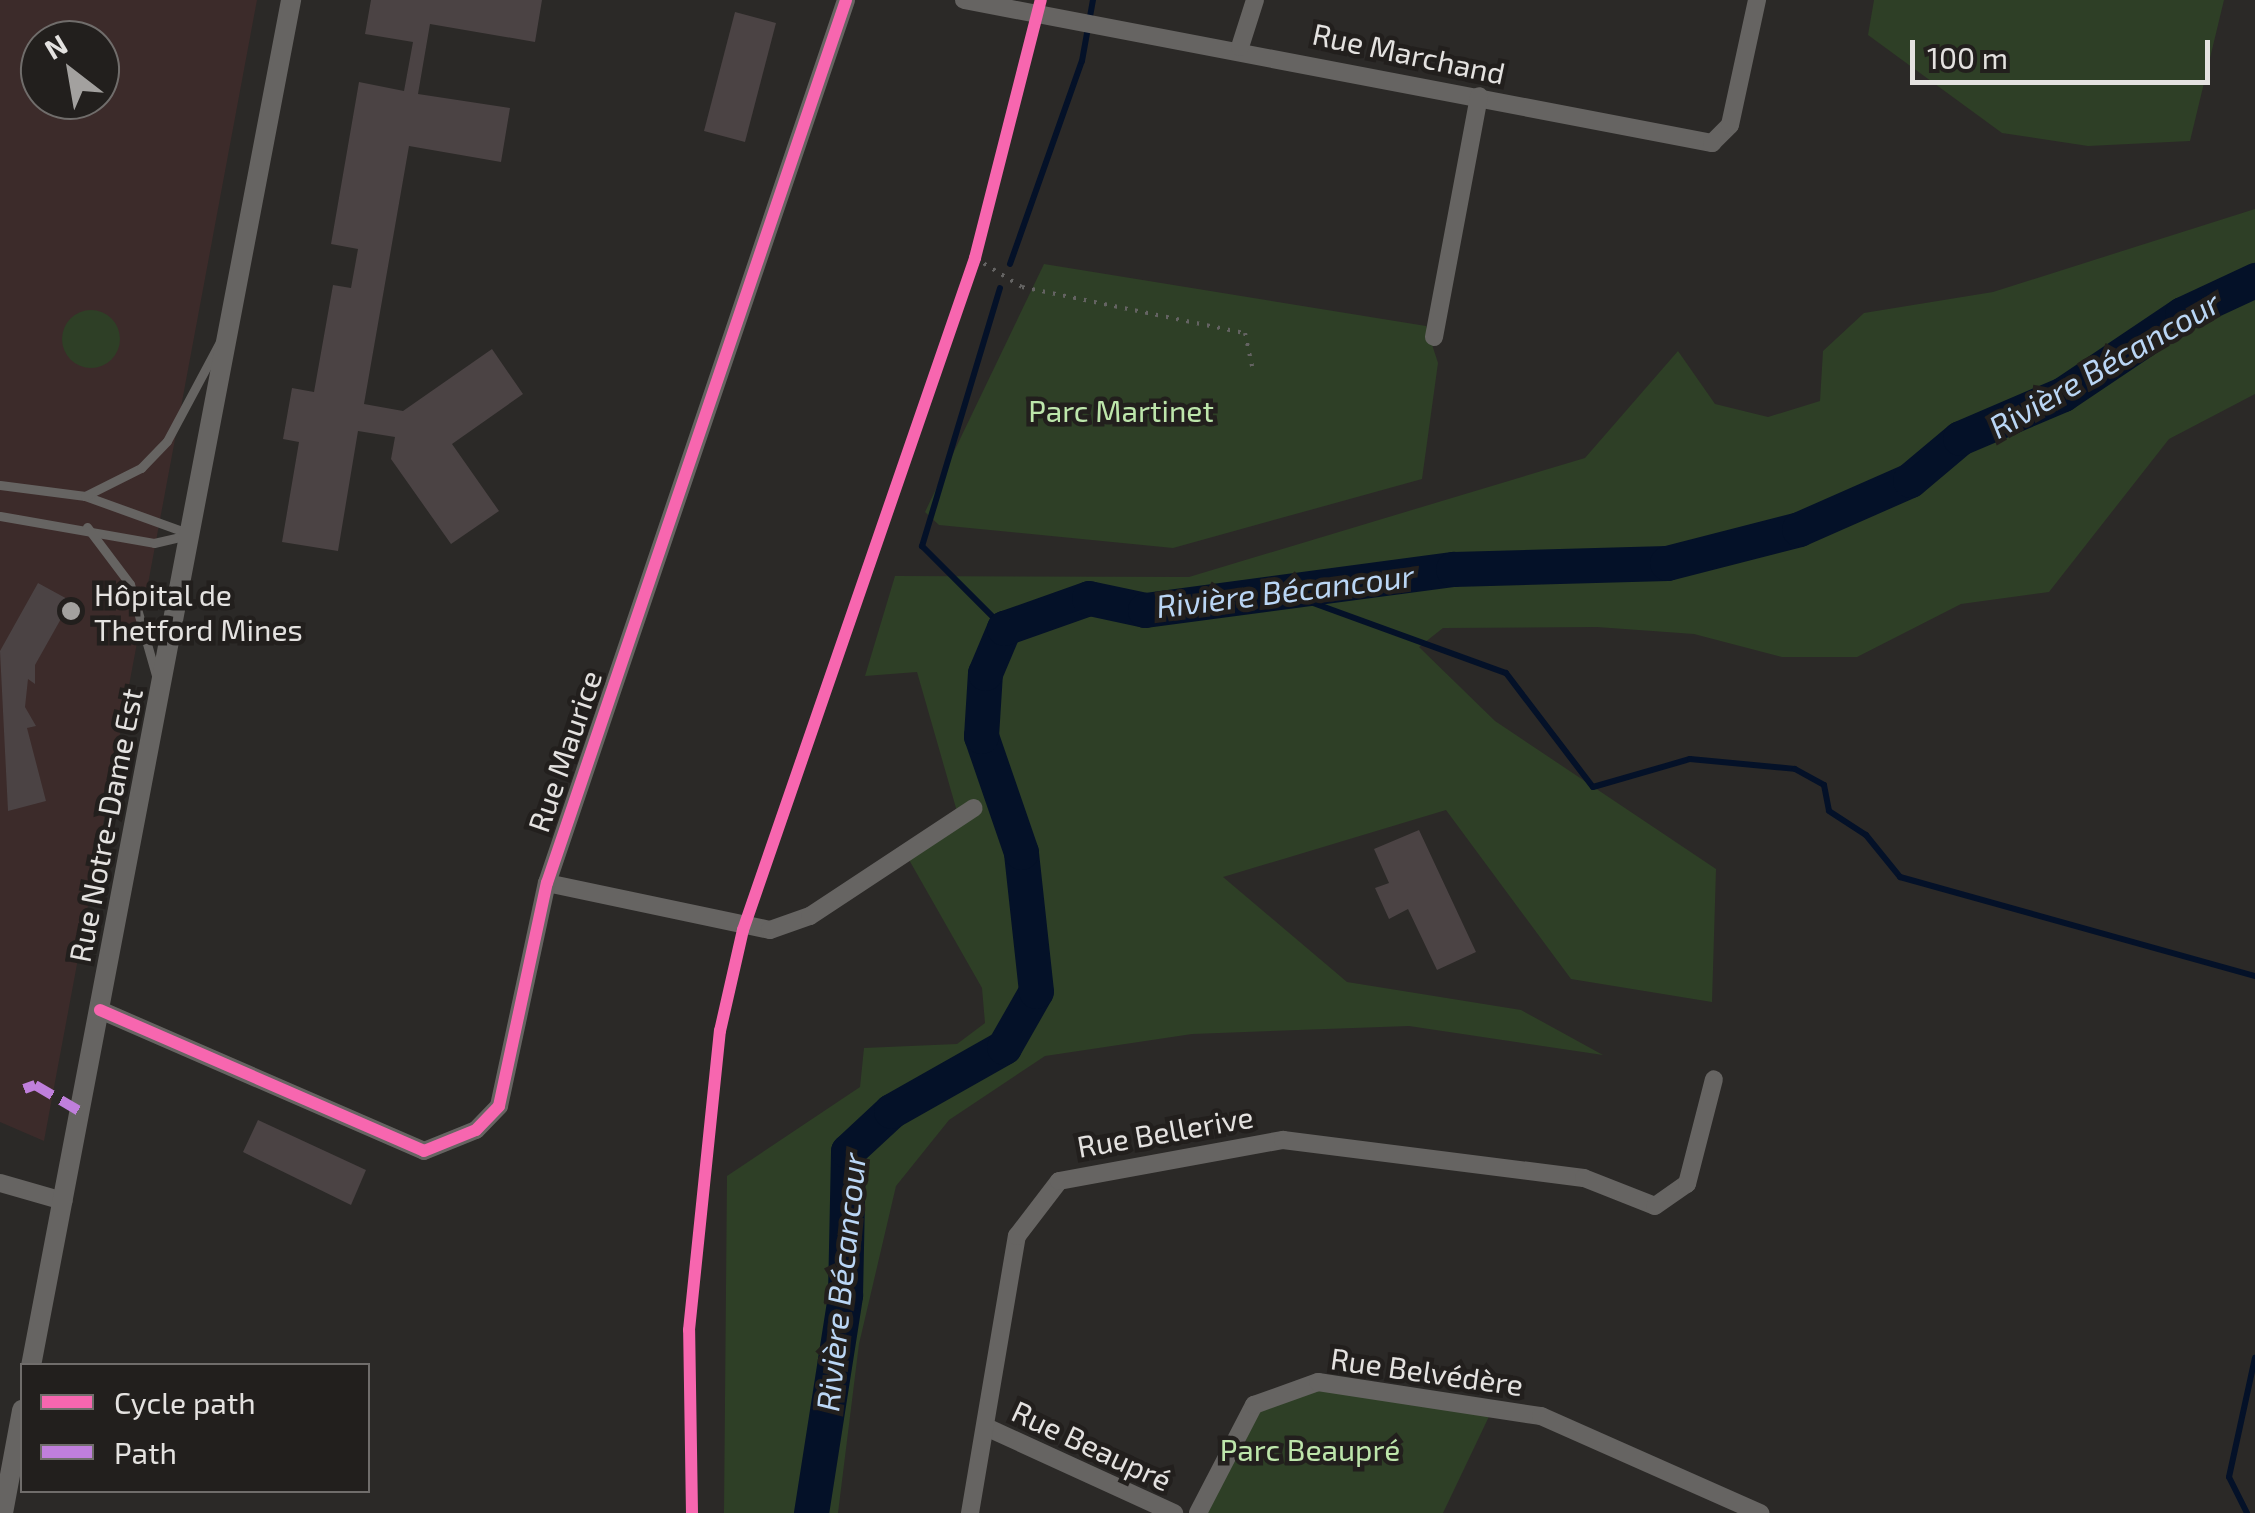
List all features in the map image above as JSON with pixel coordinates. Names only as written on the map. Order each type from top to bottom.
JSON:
[{"type":"street","name":"Rue Notre-Dame Est","points":[[32,1363],[291,0]]},
{"type":"street","name":"Rue Maurice","points":[[100,1010],[397,1143],[424,1150],[452,1143],[499,1106],[546,883],[846,0]]},
{"type":"street","name":"Rue Marchand","points":[[964,0],[1240,47],[1700,143],[1722,138],[1757,0]]},
{"type":"street","points":[[1240,47],[1255,0]]},
{"type":"street","points":[[1434,337],[1480,96]]},
{"type":"street","points":[[546,883],[770,930],[810,916],[974,808]]},
{"type":"street","name":"Rue Bellerive","points":[[970,1513],[1018,1236],[1042,1197],[1079,1170],[1283,1140],[1584,1178],[1655,1206],[1687,1184],[1714,1079]]},
{"type":"street","points":[[0,1183],[63,1201]]},
{"type":"street","name":"Rue Belvédère","points":[[1198,1513],[1254,1405],[1318,1382],[1541,1416],[1760,1513]]},
{"type":"street","points":[[3,1513],[20,1421]]},
{"type":"street","name":"Rue Beaupré","points":[[986,1427],[1174,1513]]},
{"type":"lane","points":[[85,496],[142,468],[167,442],[226,334]]},
{"type":"lane","points":[[0,485],[85,496],[190,535]]},
{"type":"lane","points":[[0,516],[86,527],[154,543],[190,535]]},
{"type":"lane","points":[[86,527],[130,584],[158,704]]},
{"type":"path","points":[[968,277],[980,239]]},
{"type":"path","points":[[975,258],[1022,286],[1245,333],[1252,366]]},
{"type":"shaded area","name":"Hôpital de Thetford Mines","points":[[0,0],[257,0],[44,1141],[0,1122]]},
{"type":"green space","points":[[1874,0],[2224,0],[2190,141],[2088,146],[2002,133],[1868,35]]},
{"type":"green space","points":[[2255,209],[2255,394],[2169,439],[2049,592],[1961,604],[1857,657],[1782,657],[1694,634],[1597,627],[1443,628],[1419,647],[1495,721],[1716,869],[1712,1002],[1571,979],[1446,810],[1223,877],[1347,982],[1521,1010],[1603,1055],[1409,1026],[1192,1034],[1045,1056],[949,1120],[896,1186],[859,1344],[838,1513],[724,1513],[727,1176],[860,1087],[864,1048],[957,1044],[985,1023],[982,988],[904,851],[958,815],[917,672],[865,676],[895,576],[1189,577],[1585,458],[1678,351],[1715,404],[1768,417],[1820,401],[1823,351],[1864,313],[1993,292]]},
{"type":"green space","name":"Parc Martinet","points":[[1044,264],[1426,326],[1438,363],[1422,479],[1173,548],[939,525],[925,512]]},
{"type":"green space","points":[[91,310],[111,319],[120,339],[111,359],[91,368],[71,359],[62,339],[71,319]]},
{"type":"green space","name":"Parc Beaupré","points":[[1296,1384],[1494,1406],[1443,1513],[1198,1513],[1240,1420]]},
{"type":"building","points":[[371,0],[542,0],[535,42],[430,24],[418,94],[510,108],[501,162],[409,146],[364,404],[403,411],[492,349],[523,394],[452,444],[499,511],[451,544],[391,459],[395,437],[358,431],[338,551],[282,542],[299,442],[283,439],[292,388],[314,392],[333,285],[351,288],[358,249],[331,244],[359,82],[404,91],[413,42],[365,34]]},
{"type":"building","points":[[735,12],[776,23],[745,142],[704,131]]},
{"type":"building","points":[[38,583],[71,601],[35,665],[35,684],[28,679],[25,707],[36,726],[27,728],[46,801],[8,811],[0,651]]},
{"type":"building","points":[[1419,830],[1476,952],[1437,970],[1408,909],[1389,919],[1375,888],[1389,883],[1374,849]]},
{"type":"building","points":[[258,1120],[366,1170],[351,1205],[243,1152]]},
{"type":"waterway","points":[[1010,264],[1082,61],[1093,0]]},
{"type":"waterway","name":"Rivière Bécancour","points":[[811,1513],[845,1295],[848,1151],[891,1111],[1004,1047],[1036,991],[1021,852],[981,736],[985,673],[1004,628],[1089,598],[1145,610],[1453,569],[1667,563],[1799,529],[1910,480],[1960,438],[2063,394],[2182,314],[2255,280]]},
{"type":"waterway","points":[[1000,288],[922,546],[1004,628]]},
{"type":"waterway","points":[[1272,588],[1506,673],[1593,787],[1690,759],[1795,769],[1824,785],[1829,811],[1866,835],[1900,877],[2255,976]]},
{"type":"waterway","points":[[2247,1513],[2229,1477],[2255,1358]]},
{"type":"marked path","points":[[24,1089],[35,1085],[81,1112]]},
{"type":"cycle path","points":[[100,1010],[424,1151],[476,1130],[499,1106],[547,883],[846,0]]},
{"type":"cycle path","points":[[692,1513],[689,1330],[720,1031],[743,930],[975,258],[1041,0]]},
{"type":"place","name":"Hôpital de Thetford Mines","points":[[71,611]]}]
